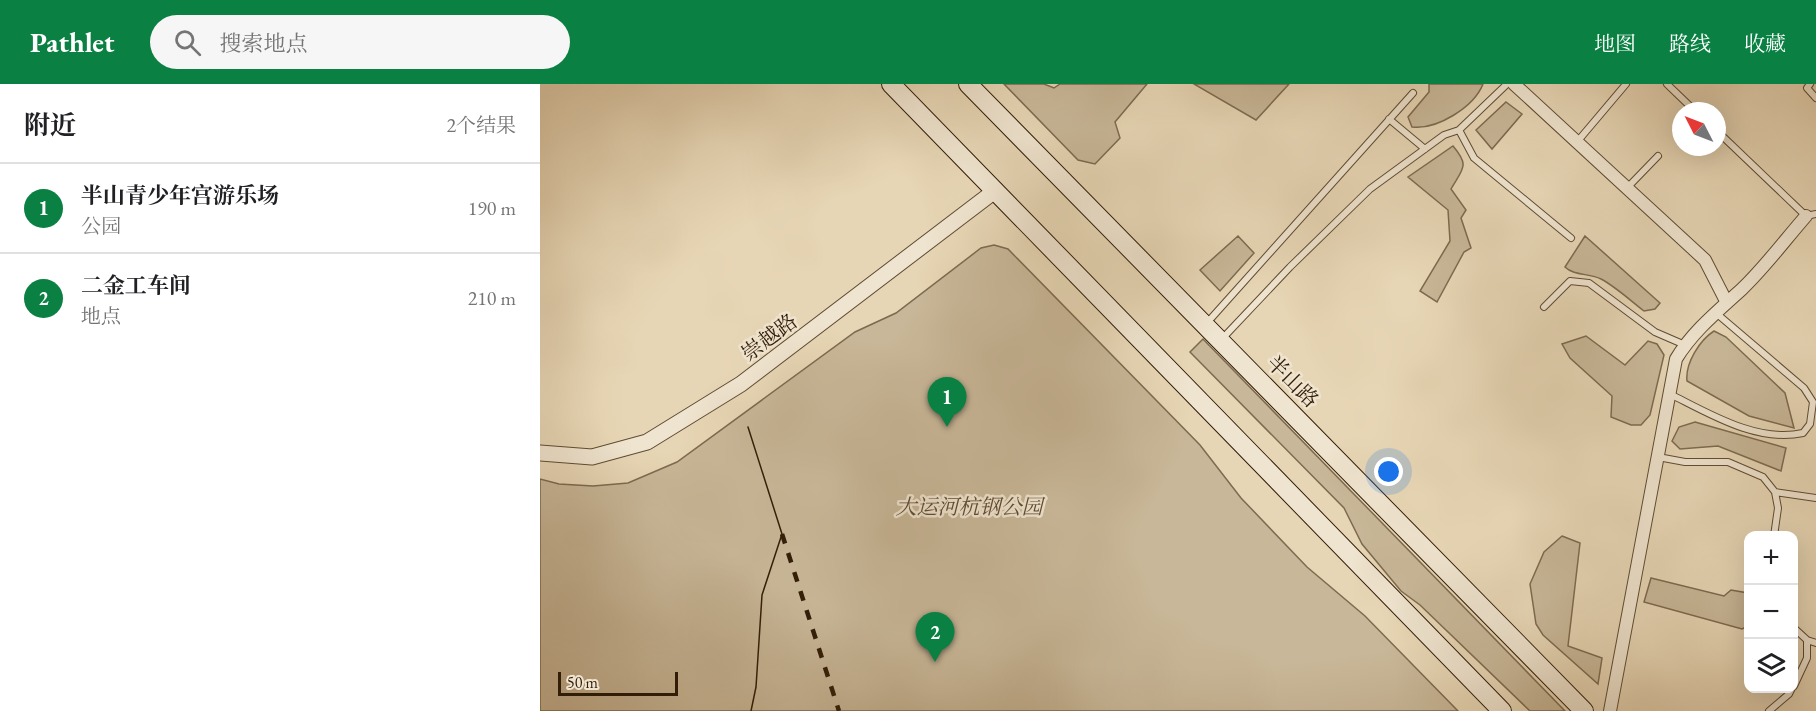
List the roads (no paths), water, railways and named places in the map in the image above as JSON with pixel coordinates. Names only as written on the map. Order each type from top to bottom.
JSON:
[{"type":"main road","points":[[891,84],[1502,711]]},
{"type":"main road","name":"半山路","points":[[968,84],[1584,711]]},
{"type":"street","points":[[1514,84],[1705,260],[1726,301]]},
{"type":"street","name":"崇越路","points":[[540,453],[592,458],[647,442],[741,384],[996,190]]},
{"type":"street","points":[[1610,711],[1676,359],[1685,345],[1726,301],[1742,289],[1811,215]]},
{"type":"lane","points":[[1221,341],[1356,203],[1444,135],[1459,130],[1507,84]]},
{"type":"lane","points":[[1577,143],[1626,84]]},
{"type":"lane","points":[[1667,84],[1686,102]]},
{"type":"lane","points":[[1810,84],[1807,88],[1816,98]]},
{"type":"lane","points":[[1205,324],[1413,93]]},
{"type":"lane","points":[[1389,119],[1425,149]]},
{"type":"lane","points":[[1459,130],[1474,159],[1571,237]]},
{"type":"lane","points":[[1726,140],[1811,215]]},
{"type":"lane","points":[[1626,188],[1658,156]]},
{"type":"lane","points":[[1544,307],[1570,281],[1589,283],[1655,332],[1685,345]]},
{"type":"lane","points":[[1670,394],[1734,425],[1788,436],[1803,433],[1810,424],[1813,402],[1804,388],[1716,312]]},
{"type":"lane","points":[[1657,457],[1685,462],[1728,462],[1763,477],[1775,492],[1778,508],[1775,531]]},
{"type":"lane","points":[[1775,492],[1816,498]]},
{"type":"lane","points":[[1798,632],[1807,640],[1816,642]]},
{"type":"lane","points":[[1798,677],[1807,658],[1807,640]]},
{"type":"lane","points":[[1769,711],[1790,693]]},
{"type":"tram line","points":[[748,427],[782,534],[762,595],[756,687],[751,711]]},
{"type":"railway","points":[[782,534],[839,711]]},
{"type":"place","name":"半山青少年宫游乐场","points":[[947,427]]},
{"type":"place","name":"二金工车间","points":[[935,662]]},
{"type":"park label","name":"大运河杭钢公园","points":[[969,506]]}]
